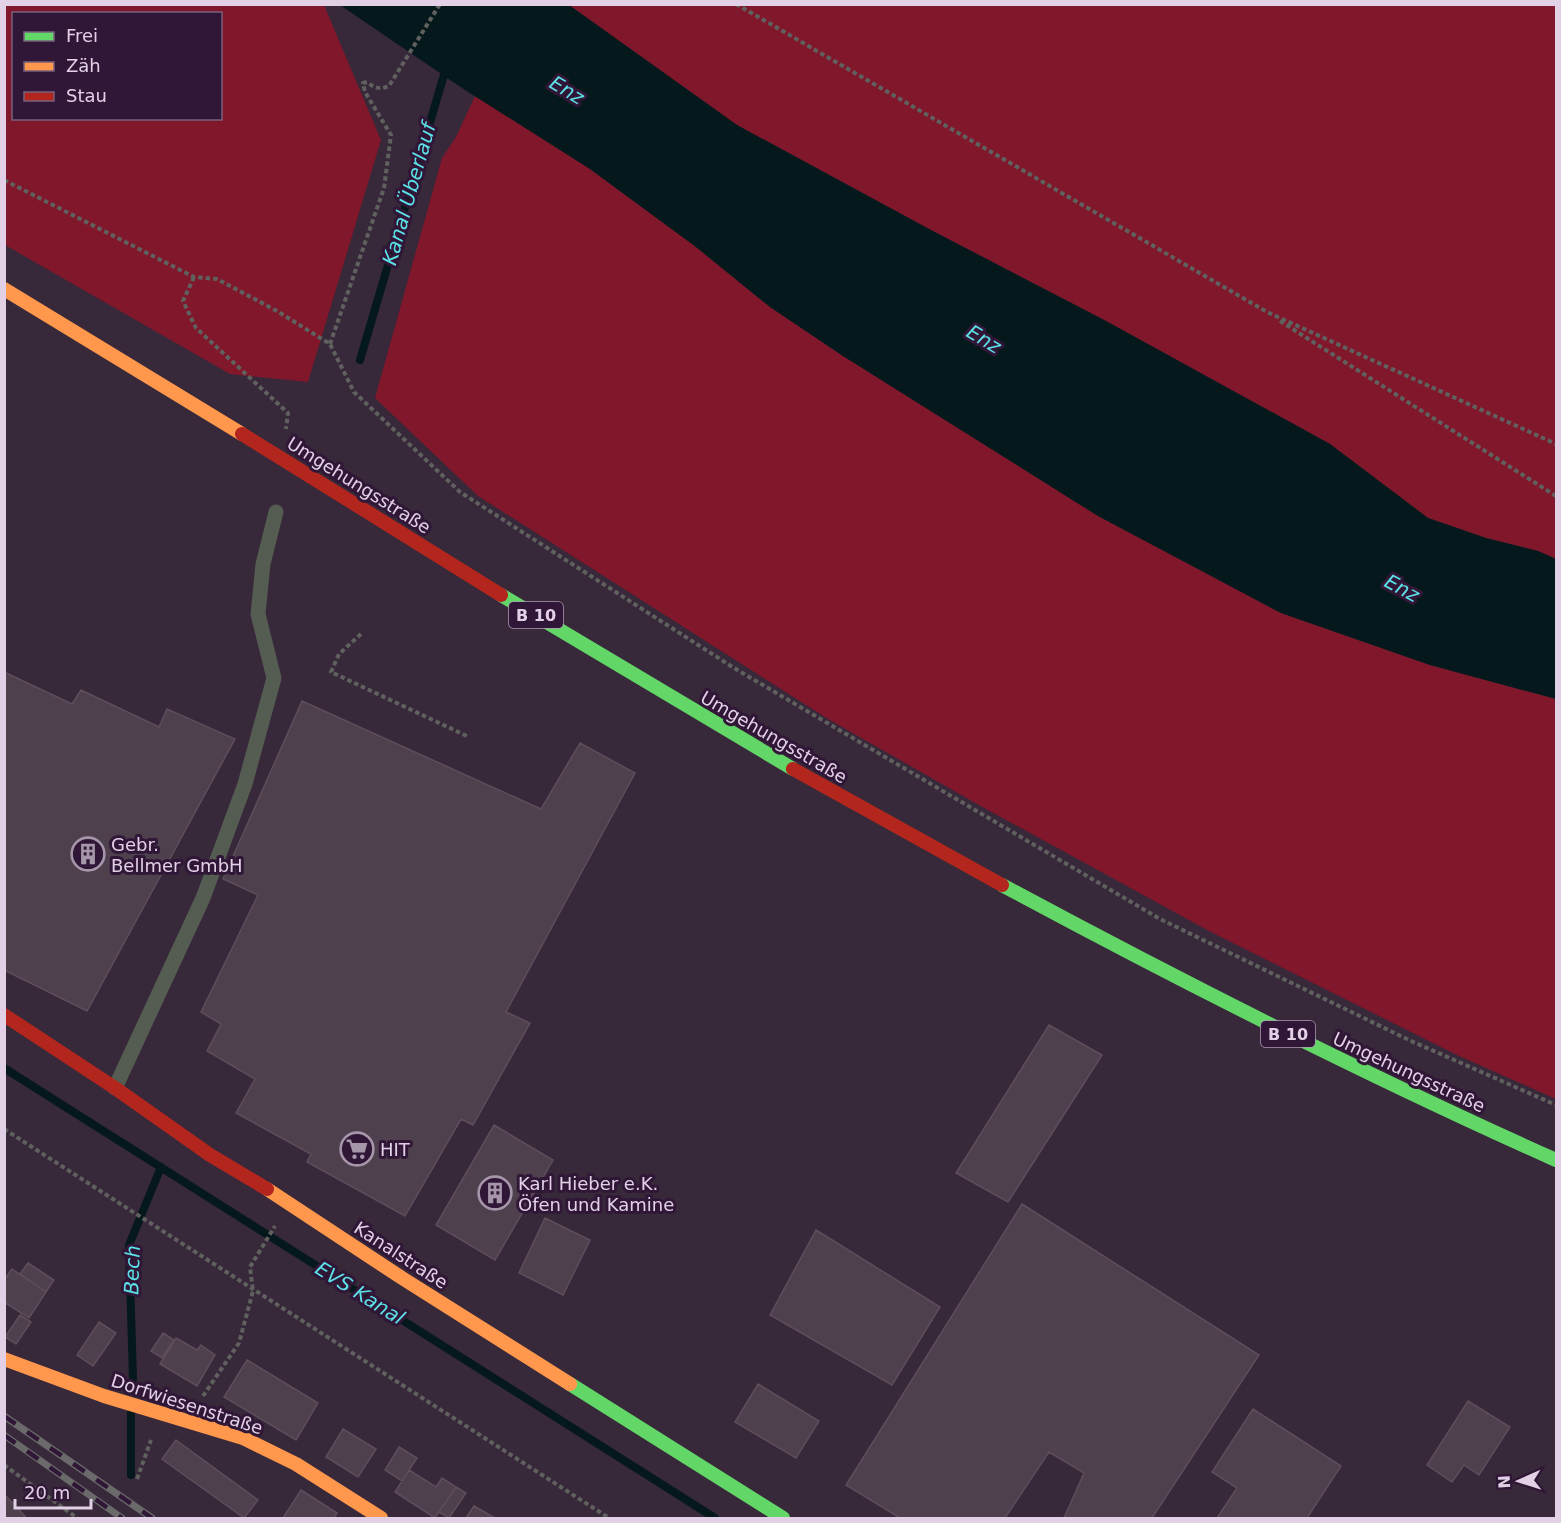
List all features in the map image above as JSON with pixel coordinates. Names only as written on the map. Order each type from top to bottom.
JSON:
[{"type":"main road","name":"Umgehungsstraße","points":[[4,289],[715,724],[885,821],[1158,968],[1269,1024],[1401,1090],[1557,1160]]},
{"type":"main road","name":"Kanalstraße","points":[[4,1015],[115,1088],[210,1155],[290,1202],[402,1278],[783,1518]]},
{"type":"main road","name":"Dorfwiesenstraße","points":[[4,1359],[104,1396],[243,1438],[296,1464],[381,1518]]},
{"type":"lane","points":[[115,1088],[202,898],[245,784],[274,678],[258,614],[263,564],[276,512]]},
{"type":"path","points":[[330,344],[384,188],[391,135],[365,93],[363,83],[367,82],[374,88],[389,86],[440,4]]},
{"type":"path","points":[[736,4],[1267,312],[1557,496]]},
{"type":"path","points":[[4,180],[194,277],[217,279],[277,311],[330,344],[354,392],[460,492],[734,668],[1160,919],[1409,1040],[1557,1105]]},
{"type":"path","points":[[194,277],[183,301],[196,328],[288,413],[286,430]]},
{"type":"path","points":[[1267,312],[1557,444]]},
{"type":"path","points":[[361,634],[339,654],[331,672],[469,736]]},
{"type":"path","points":[[4,1130],[609,1518]]},
{"type":"path","points":[[190,1422],[195,1409],[239,1343],[253,1291],[250,1267],[290,1202]]},
{"type":"path","points":[[137,1479],[160,1413]]},
{"type":"path","points":[[4,1465],[78,1518]]},
{"type":"shaded area","points":[[5,4],[324,5],[381,140],[308,382],[230,374],[5,245]]},
{"type":"shaded area","points":[[569,5],[1556,5],[1556,559],[1538,551],[1486,538],[1428,518],[1330,444],[1106,321],[737,125]]},
{"type":"shaded area","points":[[475,96],[590,169],[696,247],[770,307],[843,356],[1098,516],[1281,613],[1430,665],[1556,699],[1556,1099],[1457,1055],[1209,931],[977,804],[828,719],[478,496],[375,398],[442,158],[456,137]]},
{"type":"water","name":"Enz","points":[[340,5],[569,5],[737,125],[1106,321],[1330,444],[1428,518],[1486,538],[1538,551],[1556,559],[1556,699],[1430,665],[1281,613],[1098,516],[843,356],[770,307],[696,247],[590,169],[462,88]]},
{"type":"building","name":"Gebr. Bellmer GmbH","points":[[4,672],[72,704],[81,690],[159,727],[167,709],[235,739],[87,1011],[4,970]]},
{"type":"building","points":[[302,701],[541,809],[580,743],[635,773],[506,1012],[530,1023],[473,1125],[461,1119],[405,1216],[307,1162],[311,1154],[236,1113],[255,1079],[207,1051],[221,1024],[201,1012],[258,895],[223,879]]},
{"type":"building","points":[[1049,1025],[1102,1055],[1008,1202],[956,1173]]},
{"type":"building","name":"Karl Hieber e.K. Öfen und Kamine","points":[[494,1125],[553,1160],[495,1260],[436,1225]]},
{"type":"building","points":[[1022,1204],[1259,1355],[1152,1518],[1064,1518],[1084,1473],[1049,1452],[1005,1518],[900,1518],[846,1485]]},
{"type":"building","points":[[545,1218],[590,1240],[563,1295],[519,1273]]},
{"type":"building","points":[[816,1230],[940,1307],[892,1385],[770,1315]]},
{"type":"building","points":[[28,1263],[54,1280],[46,1292],[20,1274]]},
{"type":"building","points":[[12,1269],[46,1292],[29,1318],[4,1302],[4,1280]]},
{"type":"building","points":[[20,1315],[31,1322],[16,1344],[5,1337]]},
{"type":"building","points":[[99,1322],[116,1333],[93,1366],[77,1355]]},
{"type":"building","points":[[163,1333],[174,1340],[162,1358],[151,1351]]},
{"type":"building","points":[[176,1338],[197,1350],[201,1345],[215,1355],[197,1386],[160,1364]]},
{"type":"building","points":[[247,1360],[318,1403],[296,1440],[224,1397]]},
{"type":"building","points":[[758,1384],[819,1421],[796,1458],[735,1422]]},
{"type":"building","points":[[1468,1401],[1510,1427],[1479,1475],[1464,1465],[1452,1482],[1427,1465]]},
{"type":"building","points":[[1253,1409],[1341,1466],[1307,1518],[1217,1518],[1237,1488],[1212,1472]]},
{"type":"building","points":[[343,1429],[376,1449],[358,1477],[326,1457]]},
{"type":"building","points":[[176,1440],[258,1500],[244,1518],[162,1459]]},
{"type":"building","points":[[399,1447],[417,1458],[402,1481],[385,1470]]},
{"type":"building","points":[[409,1470],[436,1487],[442,1478],[456,1487],[435,1518],[395,1492]]},
{"type":"building","points":[[456,1487],[466,1493],[449,1518],[439,1512]]},
{"type":"building","points":[[301,1490],[337,1513],[334,1518],[283,1518]]},
{"type":"building","points":[[4,1494],[25,1516],[4,1518]]},
{"type":"building","points":[[474,1506],[495,1518],[466,1518]]},
{"type":"waterway","name":"Kanal Überlauf","points":[[360,360],[446,68]]},
{"type":"waterway","name":"EVS Kanal","points":[[4,1068],[715,1518]]},
{"type":"waterway","name":"Bech","points":[[133,1379],[129,1245],[161,1167]]},
{"type":"waterway","name":"Bech","points":[[131,1413],[131,1475]]},
{"type":"railway","points":[[4,1416],[152,1518]]},
{"type":"railway","points":[[4,1435],[122,1518]]},
{"type":"traffic: fast","points":[[501,595],[793,769]]},
{"type":"traffic: fast","points":[[1002,885],[1277,1028],[1556,1160]]},
{"type":"traffic: fast","points":[[570,1384],[783,1518]]},
{"type":"traffic: slow","points":[[4,289],[242,434]]},
{"type":"traffic: slow","points":[[267,1189],[570,1384]]},
{"type":"traffic: slow","points":[[4,1359],[104,1396],[243,1438],[296,1464],[381,1518]]},
{"type":"traffic: jam","points":[[242,434],[501,595]]},
{"type":"traffic: jam","points":[[793,769],[1002,885]]},
{"type":"traffic: jam","points":[[4,1015],[115,1088],[210,1155],[267,1189]]},
{"type":"place","name":"Gebr. Bellmer GmbH","points":[[88,854]]},
{"type":"place","name":"HIT","points":[[357,1149]]},
{"type":"place","name":"Karl Hieber e.K. Öfen und Kamine","points":[[495,1193]]}]
